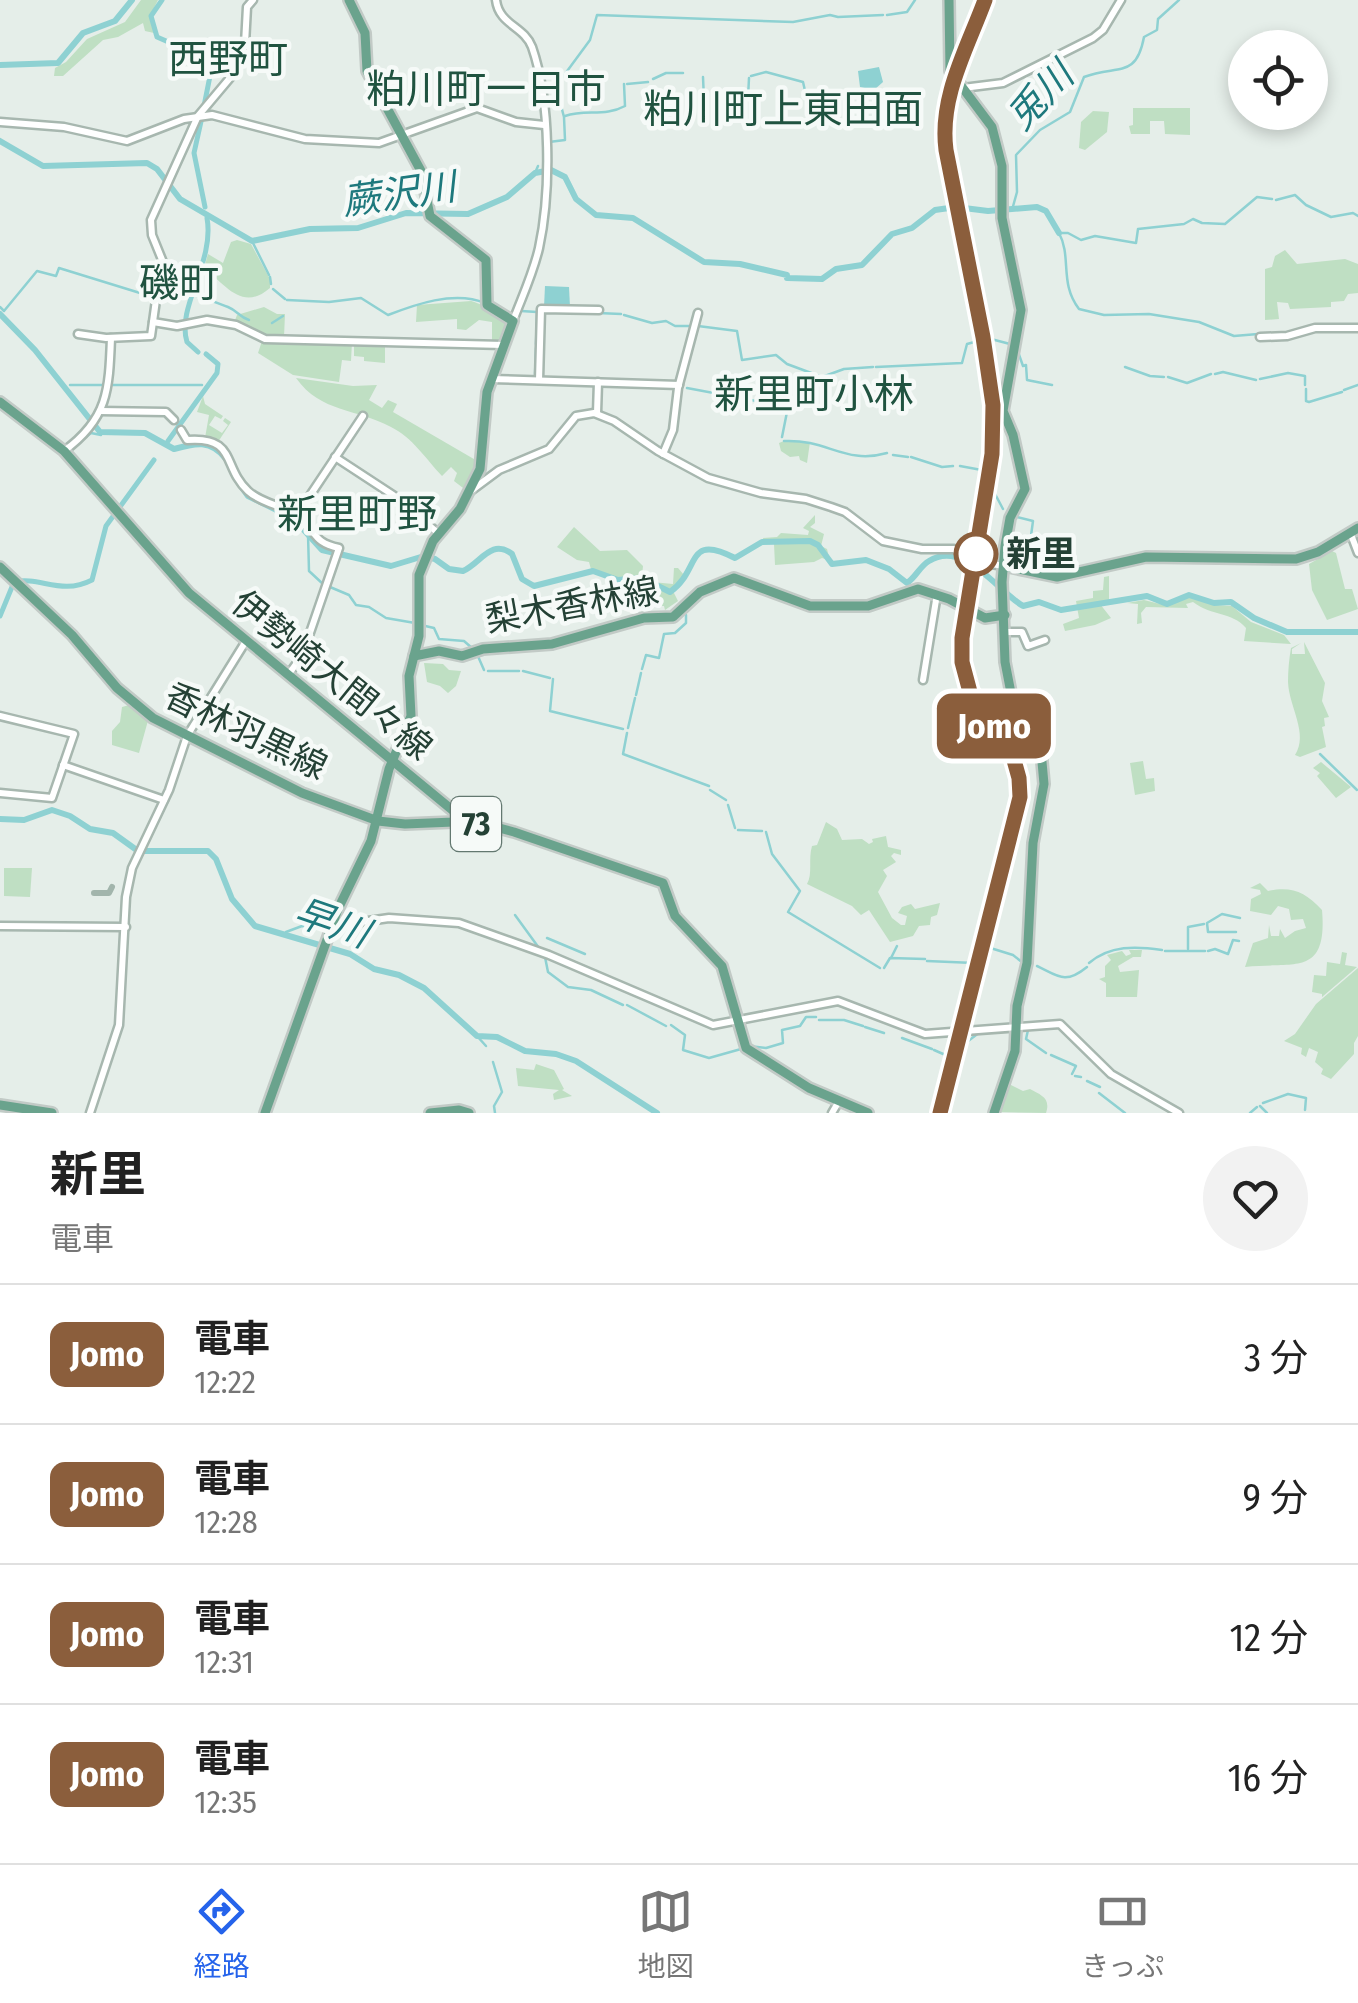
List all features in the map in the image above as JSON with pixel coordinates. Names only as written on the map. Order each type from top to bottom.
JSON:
[{"type":"main road","points":[[265,1113],[333,926],[378,822],[393,760],[411,716],[409,679],[419,633],[418,583],[438,533],[457,513],[482,462],[491,378],[516,314],[488,306],[486,260],[429,213],[420,170],[367,71],[366,34],[349,0]]},
{"type":"main road","points":[[948,0],[948,66],[994,129],[1002,166],[1002,210],[1020,306],[1003,411],[1014,435],[1026,489],[1009,521],[1003,591],[1005,632],[1008,686],[1040,738],[1044,784],[1034,838],[1027,966],[1015,1051],[994,1113]]},
{"type":"main road","name":"伊勢崎大間々線","points":[[0,402],[64,452],[189,593],[462,818],[663,883],[674,914],[722,966],[748,1051],[808,1088],[868,1113]]},
{"type":"main road","points":[[1004,566],[1064,576],[1146,557],[1296,558],[1318,552],[1354,530]]},
{"type":"main road","name":"香林羽黒線","points":[[0,567],[72,635],[137,707],[187,736],[302,793],[378,822],[454,822],[462,818]]},
{"type":"main road","name":"梨木香林線","points":[[414,656],[439,651],[462,656],[484,648],[552,644],[644,618],[674,617],[700,592],[732,578],[812,606],[864,606],[915,589],[937,594]]},
{"type":"main road","points":[[937,594],[985,618],[1005,615]]},
{"type":"main road","points":[[0,1105],[52,1113]]},
{"type":"main road","points":[[430,1113],[469,1113]]},
{"type":"street","points":[[78,334],[112,338],[150,336],[167,271],[151,224],[202,113],[235,72],[245,44],[248,6],[253,0]]},
{"type":"street","points":[[496,0],[500,16],[525,36],[532,48],[544,125],[539,245],[516,314]]},
{"type":"street","points":[[962,88],[1003,83],[1094,38],[1121,0]]},
{"type":"street","points":[[0,122],[64,127],[127,142],[202,113],[307,140],[382,143],[479,108],[516,122],[544,125]]},
{"type":"street","points":[[538,380],[540,309],[599,310]]},
{"type":"street","points":[[663,454],[673,430],[678,385],[698,312]]},
{"type":"street","points":[[152,322],[184,326],[211,321],[238,326],[265,339],[502,345]]},
{"type":"street","points":[[1260,338],[1316,328],[1358,328]]},
{"type":"street","points":[[64,452],[86,435],[108,393],[112,338]]},
{"type":"street","points":[[491,378],[678,385]]},
{"type":"street","points":[[597,414],[598,382]]},
{"type":"street","points":[[100,411],[166,412],[174,420]]},
{"type":"street","points":[[468,493],[498,470],[549,449],[576,416],[597,414],[614,420],[663,454],[708,478],[842,511],[883,541],[922,549],[954,549],[972,560],[1004,566]]},
{"type":"street","points":[[297,515],[363,416]]},
{"type":"street","points":[[181,430],[187,440],[218,445],[230,457],[248,491],[297,515],[320,542],[338,547],[301,660],[289,676]]},
{"type":"street","points":[[335,457],[393,495],[438,533]]},
{"type":"street","points":[[1354,530],[1358,553]]},
{"type":"street","points":[[923,680],[937,594]]},
{"type":"street","points":[[1005,632],[1022,632],[1028,646],[1045,640]]},
{"type":"street","points":[[90,1113],[119,1025],[126,895],[140,851],[187,736],[246,640]]},
{"type":"street","points":[[0,716],[74,734],[52,798],[0,794]]},
{"type":"street","points":[[63,765],[164,800]]},
{"type":"street","points":[[333,926],[388,918],[459,923],[549,955],[710,1024],[840,1001],[925,1034],[1062,1024],[1111,1074],[1180,1113]]},
{"type":"street","points":[[0,926],[126,927]]},
{"type":"street","points":[[832,1113],[839,1101]]},
{"type":"green space","points":[[141,0],[158,0],[150,16],[154,33],[145,31],[143,23],[118,37],[103,40],[63,76],[54,76],[55,68],[87,39],[125,22]]},
{"type":"green space","points":[[1133,108],[1190,108],[1190,135],[1165,134],[1164,121],[1150,121],[1150,134],[1131,134]]},
{"type":"green space","points":[[1093,111],[1109,112],[1107,132],[1085,150],[1079,148],[1081,122]]},
{"type":"green space","points":[[231,242],[251,244],[270,279],[270,288],[260,295],[243,297],[204,268],[208,254],[223,263]]},
{"type":"green space","points":[[1285,250],[1297,264],[1345,259],[1358,264],[1358,293],[1348,294],[1344,301],[1331,302],[1331,307],[1290,309],[1288,303],[1277,302],[1279,319],[1265,320],[1265,269],[1272,267],[1275,256]]},
{"type":"green space","points":[[471,301],[505,321],[507,329],[502,342],[492,343],[492,322],[479,320],[466,330],[457,329],[457,319],[416,322],[417,305]]},
{"type":"green space","points":[[264,307],[285,314],[284,337],[259,336],[234,323],[237,315]]},
{"type":"green space","points":[[262,341],[352,342],[351,361],[342,360],[339,382],[293,375],[258,353]]},
{"type":"green space","points":[[354,342],[385,343],[385,363],[354,356]]},
{"type":"green space","points":[[296,378],[353,386],[377,385],[369,400],[382,408],[388,400],[397,404],[393,412],[479,462],[467,491],[454,481],[457,473],[451,467],[442,476],[399,432],[316,398]]},
{"type":"green space","points":[[203,396],[205,404],[223,416],[215,416],[209,425],[222,433],[228,425],[223,421],[225,418],[231,422],[218,442],[205,438],[209,415],[197,412]]},
{"type":"green space","points":[[810,442],[807,463],[799,456],[790,457],[781,451],[779,443]]},
{"type":"green space","points":[[815,515],[815,523],[810,527],[824,534],[821,546],[827,549],[830,561],[822,558],[775,565],[774,544],[764,544],[763,538],[781,533],[808,535],[809,531],[803,528]]},
{"type":"green space","points":[[574,527],[600,551],[627,550],[643,566],[642,576],[652,582],[673,584],[674,568],[678,568],[684,575],[672,589],[678,601],[665,610],[653,593],[641,587],[620,590],[619,583],[592,573],[589,562],[577,560],[557,547]]},
{"type":"green space","points":[[1332,551],[1336,553],[1345,589],[1352,589],[1358,609],[1327,620],[1312,590],[1309,564]]},
{"type":"green space","points":[[1109,576],[1109,603],[1100,604],[1111,618],[1065,631],[1063,624],[1079,618],[1076,601],[1093,598],[1093,591],[1103,590],[1104,577]]},
{"type":"green space","points":[[1190,596],[1214,605],[1232,606],[1251,622],[1284,635],[1291,644],[1244,641],[1246,628],[1240,623],[1193,602],[1186,604],[1188,608],[1146,607],[1141,613],[1142,623],[1137,624],[1138,604],[1127,603],[1144,600],[1168,606]]},
{"type":"green space","points":[[1304,642],[1325,683],[1322,701],[1329,717],[1324,718],[1322,727],[1326,747],[1300,757],[1295,755],[1300,738],[1288,674],[1291,648],[1301,643],[1292,649],[1292,654],[1305,654]]},
{"type":"green space","points":[[424,663],[443,664],[449,670],[461,671],[456,686],[448,693],[427,682]]},
{"type":"green space","points":[[133,704],[149,717],[139,753],[112,745],[112,731],[120,722],[122,707]]},
{"type":"green space","points":[[1143,761],[1146,779],[1154,778],[1155,791],[1135,795],[1130,763]]},
{"type":"green space","points":[[1321,762],[1351,787],[1336,798],[1313,768]]},
{"type":"green space","points":[[826,822],[837,829],[842,840],[862,839],[869,844],[872,839],[886,836],[888,847],[901,850],[901,855],[891,856],[896,862],[883,870],[887,876],[878,892],[892,918],[901,925],[905,925],[907,916],[898,913],[902,907],[911,904],[915,909],[940,903],[930,925],[919,926],[913,936],[890,942],[869,910],[861,915],[852,906],[807,884],[812,846],[817,845]]},
{"type":"green space","points":[[4,868],[32,868],[30,897],[4,896]]},
{"type":"green space","points":[[1260,883],[1268,891],[1298,892],[1322,910],[1322,932],[1313,957],[1292,965],[1245,967],[1253,943],[1268,938],[1269,925],[1271,936],[1279,936],[1280,929],[1285,938],[1306,928],[1303,919],[1291,920],[1289,909],[1278,906],[1271,915],[1250,911],[1251,899],[1261,894],[1260,890],[1250,888]]},
{"type":"green space","points":[[1129,950],[1142,950],[1141,957],[1118,966],[1120,972],[1139,970],[1137,997],[1106,997],[1106,983],[1099,979],[1105,977],[1105,966],[1111,960],[1107,955],[1122,951],[1126,956],[1131,954]]},
{"type":"green space","points":[[1342,952],[1347,953],[1345,965],[1357,967],[1322,997],[1312,992],[1314,975],[1326,976],[1327,962],[1340,964]]},
{"type":"green space","points":[[1358,968],[1358,1036],[1354,1054],[1331,1079],[1321,1074],[1323,1069],[1315,1062],[1318,1052],[1309,1048],[1306,1057],[1301,1054],[1302,1048],[1284,1041],[1295,1034],[1316,1004]]},
{"type":"green space","points":[[536,1064],[554,1070],[562,1090],[572,1096],[554,1100],[553,1094],[559,1090],[518,1086],[516,1068],[534,1070]]},
{"type":"green space","points":[[1007,1083],[1041,1095],[1046,1100],[1046,1113],[997,1112]]},
{"type":"water","points":[[879,67],[883,82],[874,90],[860,87],[858,71]]},
{"type":"water","points":[[545,286],[569,287],[570,307],[544,307]]},
{"type":"waterway","points":[[0,65],[58,63],[83,33],[115,21],[132,0]]},
{"type":"waterway","points":[[162,0],[151,16],[157,37],[205,58],[212,66],[204,106]]},
{"type":"waterway","points":[[887,15],[907,12],[915,0]]},
{"type":"waterway","name":"兎川","points":[[1012,210],[1017,192],[1016,155],[1040,130],[1070,112],[1084,77],[1123,68],[1136,60],[1144,37],[1157,30],[1158,19],[1179,0]]},
{"type":"waterway","points":[[549,142],[565,140],[555,83],[590,40],[597,15],[793,22],[830,15],[883,15]]},
{"type":"waterway","points":[[751,76],[766,72],[803,82],[806,95]]},
{"type":"waterway","points":[[653,79],[666,73],[683,73]]},
{"type":"waterway","points":[[703,77],[704,100]]},
{"type":"waterway","points":[[748,98],[749,78]]},
{"type":"waterway","points":[[627,84],[648,82]]},
{"type":"waterway","points":[[565,116],[625,106],[624,84]]},
{"type":"waterway","points":[[808,97],[854,90]]},
{"type":"waterway","points":[[202,117],[194,153],[205,207]]},
{"type":"waterway","name":"蕨沢川","points":[[0,141],[43,166],[147,163],[157,169],[180,199],[252,241],[310,229],[358,228],[406,213],[468,214],[507,197],[535,173],[551,170],[565,177],[576,199],[596,215],[633,218],[704,262],[740,264],[787,278],[822,279],[836,269],[862,265],[892,234],[912,228],[935,210],[1037,207],[1046,211],[1059,233]]},
{"type":"waterway","name":"蕨沢川","points":[[535,173],[538,166]]},
{"type":"waterway","points":[[1276,200],[1295,195],[1331,217],[1353,213],[1358,216]]},
{"type":"waterway","points":[[1060,233],[1081,240],[1095,236],[1136,243],[1138,229],[1184,224],[1193,219],[1225,224],[1257,197],[1272,199]]},
{"type":"waterway","points":[[198,352],[187,342],[185,328],[206,251],[207,218]]},
{"type":"waterway","name":"蕨沢川","points":[[1059,233],[1069,290],[1079,309],[1104,315],[1149,314],[1199,322],[1234,336],[1258,334]]},
{"type":"waterway","points":[[252,241],[269,275]]},
{"type":"waterway","points":[[0,307],[4,311],[37,271],[56,276],[59,268],[153,297]]},
{"type":"waterway","points":[[270,277],[271,284]]},
{"type":"waterway","points":[[273,289],[285,299]]},
{"type":"waterway","points":[[161,290],[204,298],[249,320]]},
{"type":"waterway","points":[[287,300],[329,302],[361,298],[388,315],[448,298],[485,303]]},
{"type":"waterway","points":[[521,311],[537,312],[536,344]]},
{"type":"waterway","points":[[598,313],[621,314]]},
{"type":"waterway","points":[[0,314],[35,350],[100,432],[145,433],[174,449],[208,445],[226,459]]},
{"type":"waterway","points":[[624,315],[652,323],[666,321],[675,326],[690,326]]},
{"type":"waterway","points":[[272,323],[283,316]]},
{"type":"waterway","points":[[698,326],[737,331],[742,360],[776,355],[787,364],[822,377],[844,369],[873,367]]},
{"type":"waterway","points":[[984,339],[988,338]]},
{"type":"waterway","points":[[991,339],[1010,344]]},
{"type":"waterway","points":[[876,367],[962,363],[967,344],[978,341]]},
{"type":"waterway","points":[[535,374],[536,348]]},
{"type":"waterway","points":[[1017,349],[1023,366],[1026,365],[1027,380],[1052,385]]},
{"type":"waterway","points":[[168,441],[217,373],[218,364],[206,354]]},
{"type":"waterway","points":[[1125,367],[1164,377]]},
{"type":"waterway","points":[[1215,374],[1223,372],[1256,380]]},
{"type":"waterway","points":[[1260,379],[1288,373],[1305,376],[1305,385]]},
{"type":"waterway","points":[[1168,377],[1187,383],[1211,374]]},
{"type":"waterway","points":[[70,385],[202,385]]},
{"type":"waterway","points":[[1344,390],[1358,385]]},
{"type":"waterway","points":[[687,388],[788,407],[782,437]]},
{"type":"waterway","points":[[1306,389],[1309,402],[1342,392]]},
{"type":"waterway","points":[[81,441],[91,433],[101,435]]},
{"type":"waterway","points":[[784,441],[859,456],[887,453]]},
{"type":"waterway","points":[[893,455],[908,457]]},
{"type":"waterway","points":[[911,457],[942,467],[953,466]]},
{"type":"waterway","points":[[0,616],[14,582],[70,586],[92,580],[106,526],[154,460]]},
{"type":"waterway","points":[[960,466],[987,471]]},
{"type":"waterway","points":[[991,470],[992,489]]},
{"type":"waterway","points":[[236,479],[248,496],[293,518],[322,550],[391,566],[424,556],[449,569],[463,571],[492,550],[505,550],[512,554],[522,579],[534,586],[593,571],[618,580],[642,578],[670,592],[695,557],[708,549],[735,558],[762,542],[810,541],[818,545],[832,564],[866,560],[889,569],[907,583],[929,561],[955,557],[979,570],[1023,606],[1039,602],[1061,610],[1147,596],[1167,604],[1189,595],[1214,603],[1231,602],[1254,618],[1287,632],[1358,632]]},
{"type":"waterway","points":[[994,492],[1003,509]]},
{"type":"waterway","points":[[1013,516],[1033,521],[1030,543]]},
{"type":"waterway","points":[[308,534],[309,571],[323,584]]},
{"type":"waterway","points":[[330,587],[349,595],[356,605],[369,607],[386,618],[415,623]]},
{"type":"waterway","points":[[642,669],[646,655],[659,658],[664,634],[675,633],[686,623],[686,615]]},
{"type":"waterway","points":[[421,625],[434,628],[439,639],[464,641],[472,648]]},
{"type":"waterway","points":[[477,654],[484,670]]},
{"type":"waterway","points":[[488,671],[519,671]]},
{"type":"waterway","points":[[523,671],[550,678]]},
{"type":"waterway","points":[[636,695],[641,673]]},
{"type":"waterway","points":[[553,679],[550,711],[623,729]]},
{"type":"waterway","points":[[628,728],[635,698]]},
{"type":"waterway","points":[[627,733],[623,754],[709,786]]},
{"type":"waterway","points":[[1320,754],[1357,790]]},
{"type":"waterway","points":[[710,790],[726,800]]},
{"type":"waterway","points":[[728,805],[735,828]]},
{"type":"waterway","name":"早川","points":[[0,819],[24,820],[52,810],[90,829],[113,833],[138,851],[208,851],[216,859],[232,899],[255,926],[350,954],[374,969],[399,975],[424,988],[477,1036],[497,1037],[525,1051],[556,1054],[576,1061],[657,1113]]},
{"type":"waterway","points":[[738,830],[762,831]]},
{"type":"waterway","points":[[766,832],[772,854],[800,891],[788,912],[880,968]]},
{"type":"waterway","points":[[1236,932],[1208,932],[1207,923],[1222,914],[1240,918]]},
{"type":"waterway","points":[[515,915],[539,948]]},
{"type":"waterway","points":[[1188,949],[1188,927],[1204,924]]},
{"type":"waterway","points":[[286,932],[302,926],[328,929]]},
{"type":"waterway","points":[[547,938],[585,954]]},
{"type":"waterway","points":[[1208,951],[1215,949],[1228,954],[1233,940],[1239,941]]},
{"type":"waterway","points":[[891,958],[897,946]]},
{"type":"waterway","points":[[976,963],[982,946]]},
{"type":"waterway","points":[[984,946],[1013,955],[1023,963]]},
{"type":"waterway","points":[[1089,963],[1124,948],[1162,950]]},
{"type":"waterway","points":[[1165,951],[1205,951]]},
{"type":"waterway","points":[[545,957],[548,972],[568,987],[591,990],[623,1005]]},
{"type":"waterway","points":[[884,968],[890,958],[925,959]]},
{"type":"waterway","points":[[927,961],[974,963]]},
{"type":"waterway","points":[[1037,966],[1067,977],[1087,967]]},
{"type":"waterway","points":[[627,1005],[666,1026]]},
{"type":"waterway","points":[[749,1046],[766,1048],[783,1043],[782,1030],[800,1026],[806,1017],[816,1017]]},
{"type":"waterway","points":[[819,1020],[844,1020],[863,1026]]},
{"type":"waterway","points":[[671,1025],[685,1035],[683,1050],[709,1058],[741,1049]]},
{"type":"waterway","points":[[865,1027],[884,1033]]},
{"type":"waterway","points":[[1028,1030],[1026,1039],[1046,1053]]},
{"type":"waterway","points":[[959,1048],[980,1032]]},
{"type":"waterway","points":[[477,1036],[486,1046]]},
{"type":"waterway","points":[[902,1038],[932,1049]]},
{"type":"waterway","points":[[934,1050],[950,1057],[954,1048]]},
{"type":"waterway","points":[[1051,1055],[1076,1066],[1072,1074]]},
{"type":"waterway","points":[[493,1062],[502,1092],[494,1106],[495,1113]]},
{"type":"waterway","points":[[1075,1076],[1081,1077]]},
{"type":"waterway","points":[[1087,1081],[1100,1087]]},
{"type":"waterway","points":[[1099,1093],[1125,1113]]},
{"type":"waterway","points":[[1263,1103],[1288,1094],[1306,1098],[1305,1110]]},
{"type":"waterway","points":[[1260,1106],[1267,1113]]},
{"type":"waterway","points":[[1250,1113],[1257,1107]]},
{"type":"taxiway","points":[[94,893],[109,893],[112,887]]},
{"type":"railway","points":[[939,1113],[1020,797],[1013,756],[972,696],[962,662],[993,415],[983,337],[945,130],[956,74],[985,0]]},
{"type":"train","name":"Jomo","points":[[940,1113],[1020,797],[1012,753],[970,692],[961,657],[992,454],[993,405],[944,123],[951,89],[985,0]]},
{"type":"place","name":"新里","points":[[976,554]]},
{"type":"district","name":"西野町","points":[[228,60]]},
{"type":"district","name":"粕川町一日市","points":[[486,90]]},
{"type":"district","name":"粕川町上東田面","points":[[783,110]]},
{"type":"district","name":"磯町","points":[[179,284]]},
{"type":"district","name":"新里町小林","points":[[814,395]]},
{"type":"district","name":"新里町野","points":[[357,515]]}]
